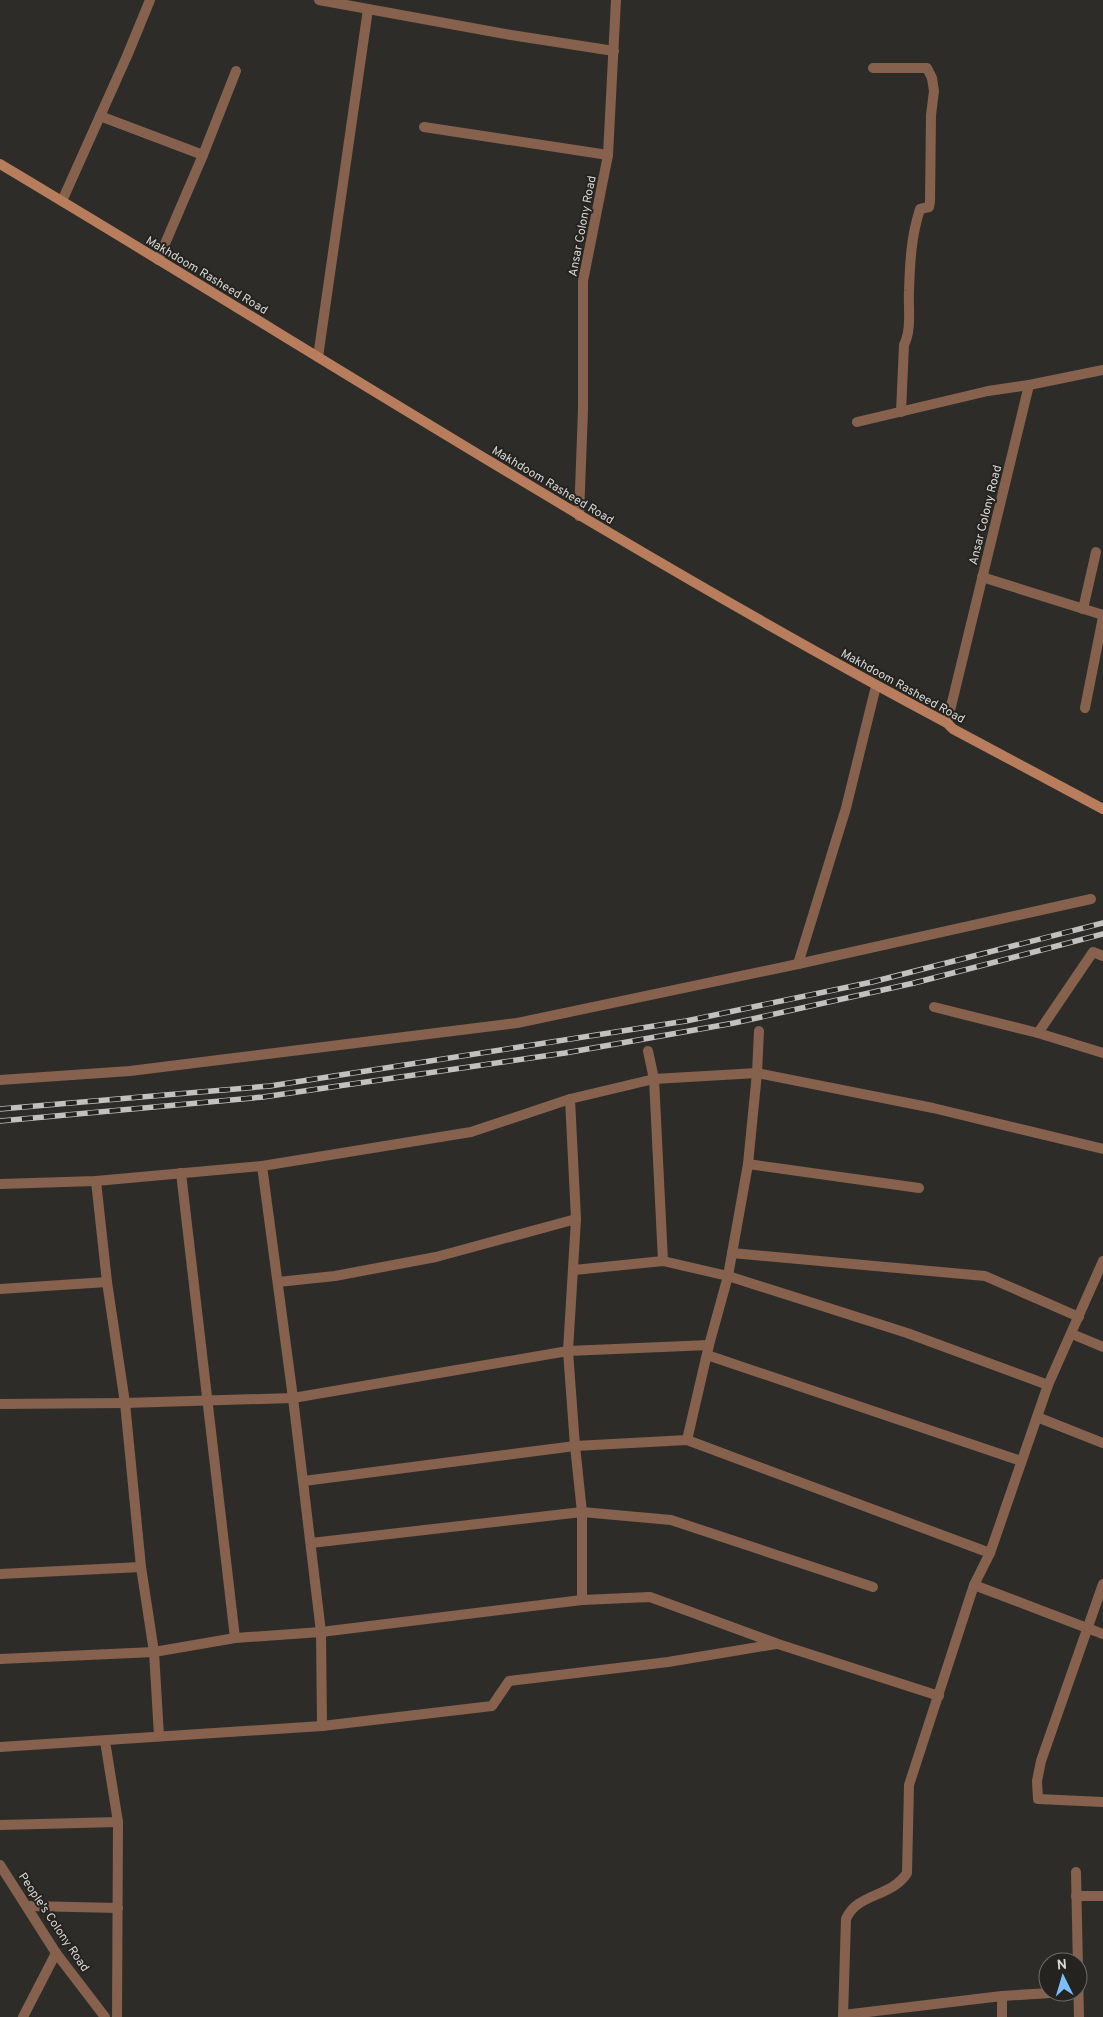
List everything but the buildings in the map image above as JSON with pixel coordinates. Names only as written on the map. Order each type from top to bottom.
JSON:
[{"type":"main road","name":"Makhdoom Rasheed Road","points":[[0,164],[579,516],[876,686],[947,723],[953,729],[1103,808]]},
{"type":"street","points":[[62,201],[150,0]]},
{"type":"street","points":[[319,0],[511,35],[614,51]]},
{"type":"street","name":"Ansar Colony Road","points":[[579,516],[583,281],[608,156],[616,0]]},
{"type":"street","points":[[318,357],[368,9]]},
{"type":"street","points":[[873,68],[927,68],[933,84],[930,202],[929,208],[920,209],[914,228],[910,260],[910,308],[907,339],[904,345],[901,412]]},
{"type":"street","points":[[158,260],[204,154],[236,71]]},
{"type":"street","points":[[100,116],[204,154]]},
{"type":"street","points":[[424,127],[608,156]]},
{"type":"street","points":[[857,422],[988,392],[1103,370]]},
{"type":"street","name":"Ansar Colony Road","points":[[947,723],[1029,385]]},
{"type":"street","points":[[1084,609],[1096,552]]},
{"type":"street","points":[[982,577],[1103,616],[1085,708]]},
{"type":"street","points":[[798,964],[846,808],[876,686]]},
{"type":"street","points":[[0,1080],[130,1071],[517,1023],[798,964],[1091,899]]},
{"type":"street","points":[[1038,1033],[1093,952],[1103,956]]},
{"type":"street","points":[[934,1007],[1038,1033],[1103,1053]]},
{"type":"street","points":[[687,1440],[728,1276],[748,1164],[757,1074],[759,1031]]},
{"type":"street","points":[[648,1051],[654,1079],[663,1261]]},
{"type":"street","points":[[0,1184],[96,1181],[262,1166],[471,1132],[570,1099],[654,1079],[757,1074],[933,1108],[1103,1149]]},
{"type":"street","points":[[570,1099],[576,1219],[568,1351],[582,1512],[582,1600]]},
{"type":"street","points":[[748,1164],[919,1188]]},
{"type":"street","points":[[262,1166],[304,1481],[321,1632],[322,1726]]},
{"type":"street","points":[[181,1173],[235,1638]]},
{"type":"street","points":[[96,1181],[107,1282],[126,1403],[141,1567],[154,1652],[159,1736]]},
{"type":"street","points":[[278,1282],[335,1276],[436,1257],[576,1219]]},
{"type":"street","points":[[732,1253],[985,1276],[1079,1317]]},
{"type":"street","points":[[1038,1994],[1002,1996],[843,2016],[846,1919],[850,1909],[858,1903],[894,1887],[901,1882],[907,1873],[910,1785],[974,1585],[990,1553],[1048,1385],[1103,1260]]},
{"type":"street","points":[[574,1270],[663,1261],[728,1276],[907,1333],[1048,1385]]},
{"type":"street","points":[[0,1289],[107,1282]]},
{"type":"street","points":[[1072,1334],[1103,1347]]},
{"type":"street","points":[[0,1404],[126,1403],[293,1398],[568,1351],[708,1350],[1021,1461]]},
{"type":"street","points":[[1037,1417],[1103,1443]]},
{"type":"street","points":[[304,1481],[575,1446],[687,1440],[990,1553]]},
{"type":"street","points":[[311,1543],[582,1512],[672,1520],[873,1587]]},
{"type":"street","points":[[0,1574],[141,1567]]},
{"type":"street","points":[[1103,1584],[1041,1761],[1037,1781],[1038,1799],[1103,1802]]},
{"type":"street","points":[[974,1585],[1103,1634]]},
{"type":"street","points":[[0,1659],[154,1652],[235,1638],[321,1632],[582,1600],[650,1597],[778,1644],[940,1696]]},
{"type":"street","points":[[0,1747],[322,1726],[492,1706],[509,1681],[668,1662],[778,1644]]},
{"type":"street","points":[[105,1740],[118,1822],[117,2017]]},
{"type":"street","points":[[0,1825],[118,1822]]},
{"type":"street","name":"People's Colony Road","points":[[0,1865],[28,1906],[56,1953],[105,2017]]},
{"type":"street","points":[[1076,1872],[1077,1952]]},
{"type":"street","points":[[1076,1896],[1103,1896]]},
{"type":"street","points":[[28,1906],[118,1908]]},
{"type":"street","points":[[23,2017],[56,1953]]},
{"type":"street","points":[[1002,1996],[1002,2017]]},
{"type":"street","points":[[1078,2002],[1079,2017]]},
{"type":"railway","points":[[0,1109],[270,1086],[686,1021],[872,982],[1103,923]]},
{"type":"railway","points":[[0,1121],[263,1097],[565,1053],[734,1023],[914,983],[1103,934]]}]
